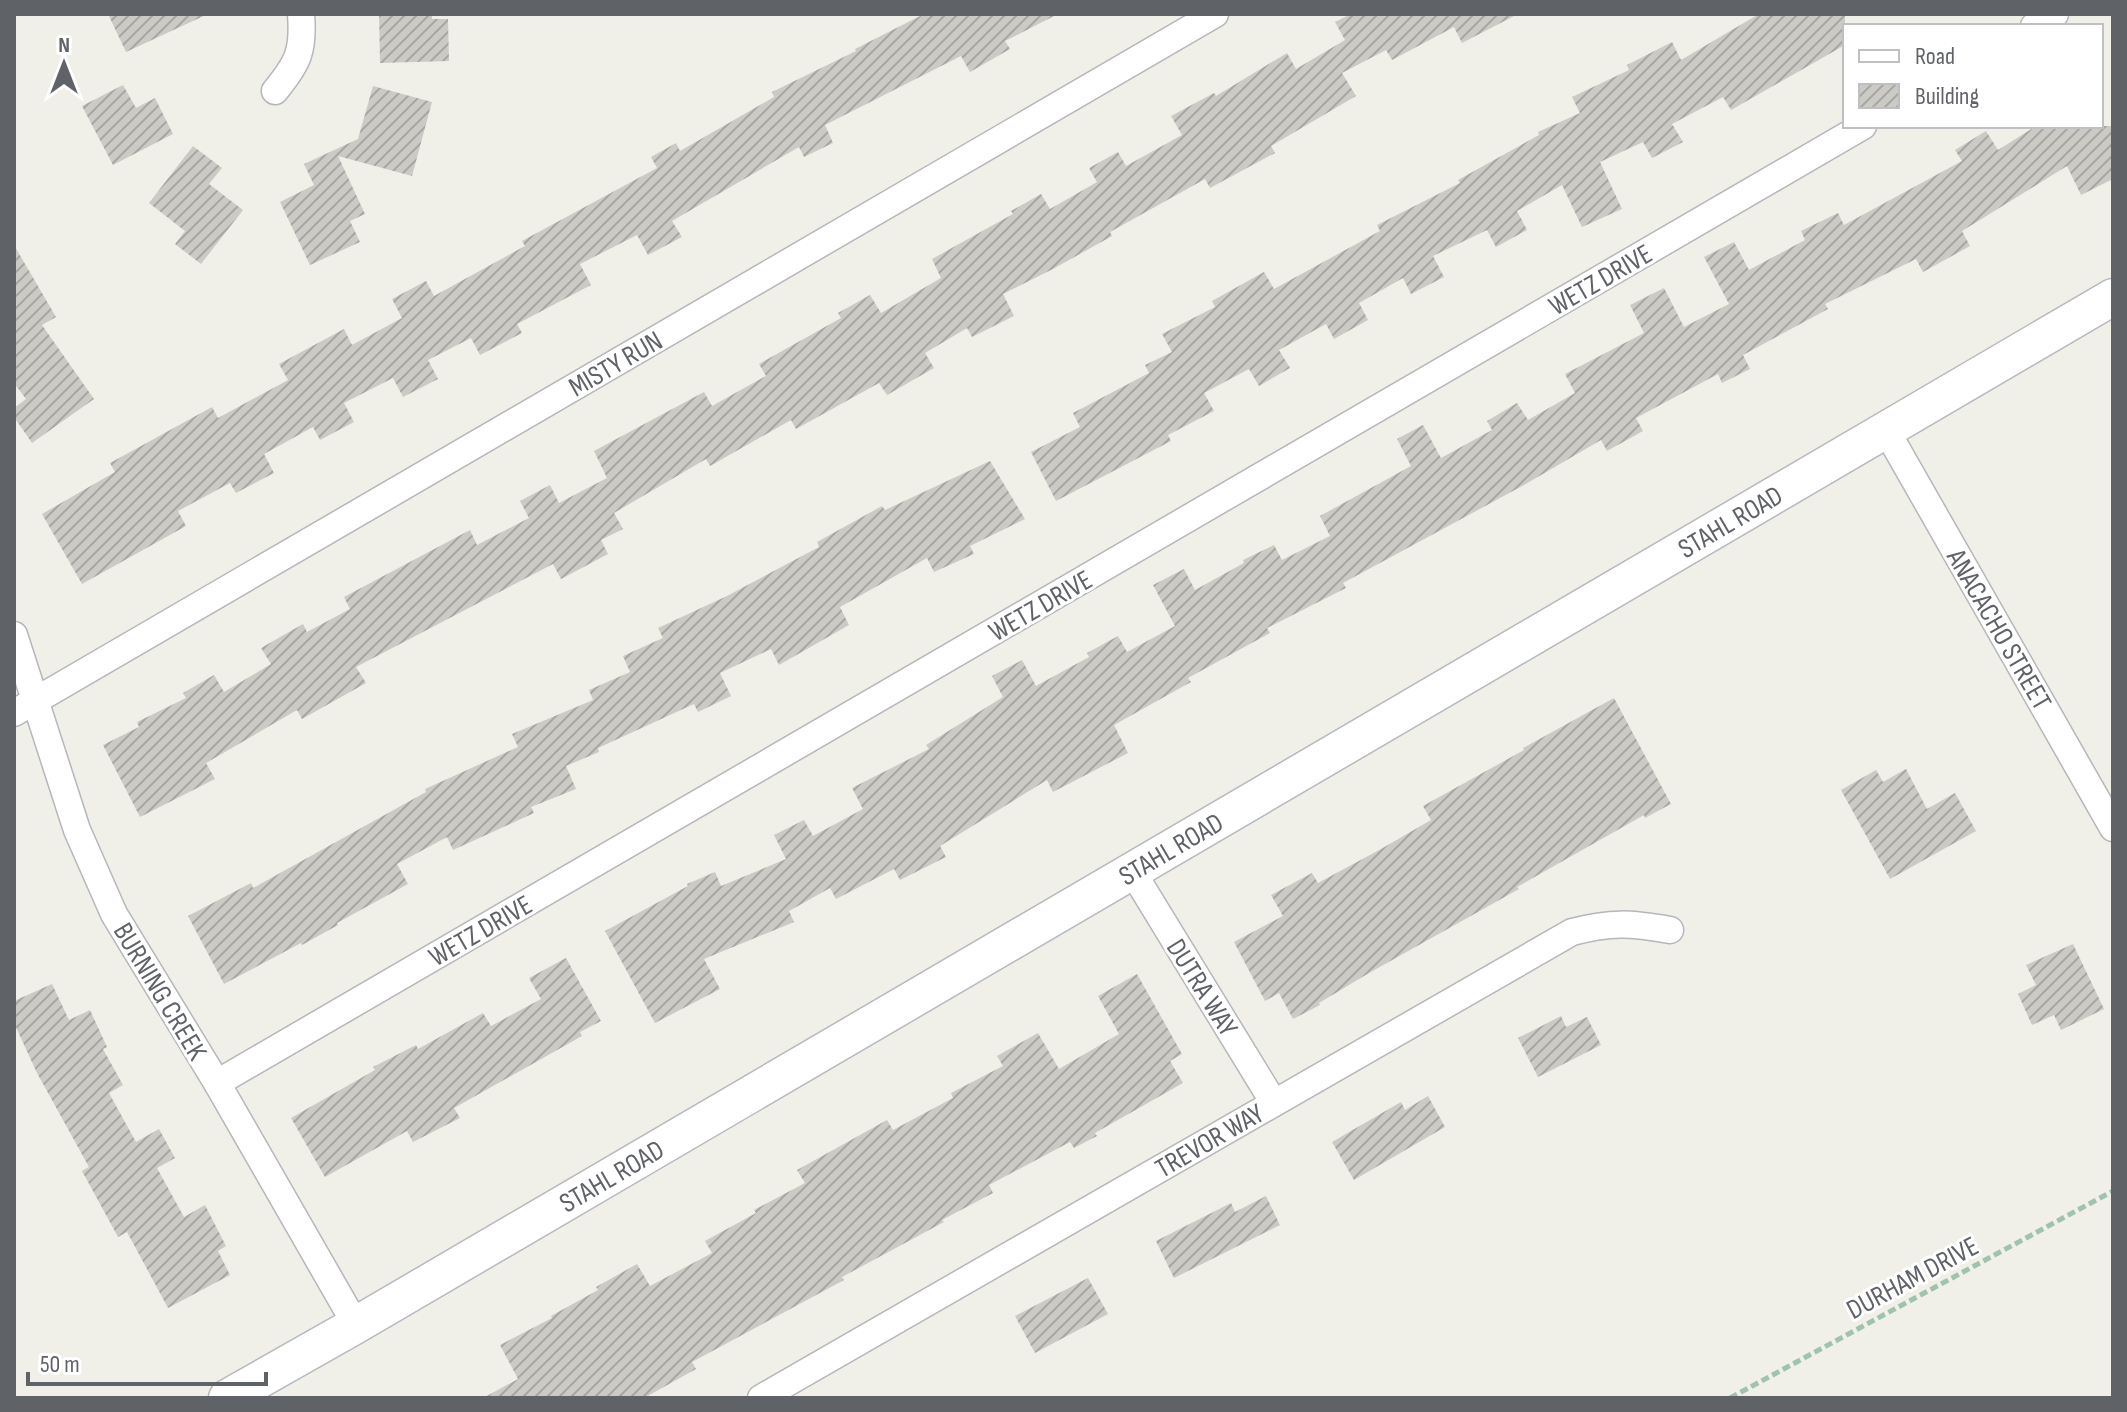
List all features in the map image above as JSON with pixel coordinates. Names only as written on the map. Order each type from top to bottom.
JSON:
[{"type":"street","points":[[275,91],[292,71],[297,59],[303,39],[301,14]]},
{"type":"street","name":"MISTY RUN","points":[[25,706],[1215,14]]},
{"type":"street","points":[[2038,24],[2055,14]]},
{"type":"street","name":"WETZ DRIVE","points":[[217,1083],[1860,128]]},
{"type":"street","name":"STAHL ROAD","points":[[227,1398],[2113,297]]},
{"type":"street","name":"ANACACHO STREET","points":[[1886,430],[2113,828]]},
{"type":"street","name":"BURNING CREEK","points":[[14,635],[25,706],[114,914],[217,1083],[356,1325]]},
{"type":"street","name":"DUTRA WAY","points":[[1132,871],[1274,1103]]},
{"type":"street","name":"TREVOR WAY","points":[[761,1398],[1572,932],[1599,925],[1632,923],[1670,930]]},
{"type":"path","name":"DURHAM DRIVE","points":[[1730,1398],[2113,1191]]},
{"type":"building","points":[[108,14],[208,14],[126,52]]},
{"type":"building","points":[[379,14],[432,14],[432,19],[448,19],[449,61],[380,63]]},
{"type":"building","points":[[924,14],[1058,14],[1005,41],[1010,49],[970,72],[961,56],[825,125],[833,143],[804,157],[799,147],[672,221],[682,237],[648,255],[637,235],[580,264],[591,285],[517,324],[522,333],[480,355],[471,338],[428,360],[438,379],[403,397],[393,378],[344,403],[354,422],[320,440],[313,427],[264,454],[274,473],[236,493],[230,483],[178,511],[186,526],[82,584],[42,514],[115,472],[110,463],[212,407],[218,418],[288,380],[279,364],[344,329],[352,345],[402,318],[392,299],[426,281],[434,296],[525,246],[522,241],[657,168],[651,157],[676,143],[680,151],[774,97],[772,92]]},
{"type":"building","points":[[1351,14],[1518,14],[1462,43],[1454,27],[1392,60],[1386,50],[1342,73],[1356,96],[1271,146],[1275,153],[1210,188],[1205,179],[1110,232],[1112,236],[1003,294],[1014,316],[972,337],[967,328],[925,353],[934,368],[887,395],[879,383],[796,429],[791,420],[710,466],[706,459],[614,513],[623,529],[601,540],[608,554],[561,579],[553,564],[356,667],[366,683],[302,719],[297,710],[206,763],[215,779],[140,817],[103,745],[139,727],[137,722],[186,698],[183,693],[214,675],[224,692],[271,664],[261,648],[303,624],[307,632],[350,609],[344,597],[470,530],[477,545],[529,518],[520,501],[550,485],[559,503],[607,478],[594,451],[704,392],[712,406],[766,376],[759,364],[841,318],[838,313],[870,295],[881,313],[941,278],[932,259],[1013,214],[1011,211],[1041,194],[1050,209],[1097,182],[1089,168],[1118,152],[1126,166],[1182,135],[1171,116],[1214,93],[1216,96],[1287,53],[1296,69],[1345,40],[1335,22]]},
{"type":"building","points":[[1759,14],[1845,14],[1843,46],[1731,110],[1723,97],[1672,124],[1683,142],[1652,158],[1643,142],[1600,162],[1622,209],[1582,227],[1562,185],[1517,211],[1527,230],[1496,247],[1487,230],[1433,256],[1444,277],[1411,294],[1403,278],[1359,303],[1368,320],[1334,339],[1326,324],[1279,350],[1290,368],[1259,386],[1249,369],[1204,393],[1214,411],[1168,435],[1171,441],[1056,501],[1031,452],[1080,427],[1073,413],[1149,373],[1145,365],[1172,352],[1162,334],[1215,307],[1212,301],[1264,272],[1274,289],[1380,231],[1377,225],[1460,183],[1458,180],[1539,135],[1538,132],[1580,113],[1572,97],[1629,70],[1627,65],[1672,42],[1681,60]]},
{"type":"building","points":[[123,85],[136,108],[155,98],[173,134],[113,165],[82,106]]},
{"type":"building","points":[[373,86],[432,102],[412,176],[338,156],[365,214],[350,221],[360,242],[310,265],[280,202],[314,185],[304,164],[358,139]]},
{"type":"building","points":[[2113,126],[2113,179],[2081,195],[2067,166],[1962,231],[1970,246],[1923,272],[1916,259],[1825,304],[1828,309],[1743,355],[1750,369],[1722,383],[1718,374],[1636,418],[1643,431],[1607,451],[1601,440],[1343,583],[1346,588],[1267,628],[1270,633],[1188,678],[1191,682],[1114,725],[1128,753],[1053,792],[1047,780],[940,846],[946,857],[900,880],[894,869],[836,899],[830,888],[789,911],[794,922],[704,959],[720,989],[655,1023],[605,931],[687,884],[715,872],[721,886],[786,859],[774,835],[804,820],[813,836],[863,809],[852,788],[929,749],[926,745],[1003,697],[992,676],[1022,660],[1036,686],[1089,657],[1087,653],[1118,636],[1127,652],[1175,626],[1153,585],[1184,569],[1195,590],[1274,545],[1282,560],[1330,536],[1320,516],[1411,466],[1397,439],[1423,425],[1441,458],[1492,430],[1487,421],[1517,403],[1528,420],[1575,393],[1565,374],[1644,333],[1630,305],[1664,288],[1684,327],[1729,304],[1704,257],[1734,242],[1749,270],[1805,240],[1801,231],[1838,213],[1844,225],[1962,161],[1955,150],[1986,131],[1998,150],[2033,128]]},
{"type":"building","points":[[193,146],[222,168],[209,184],[243,210],[201,264],[175,244],[185,231],[149,203]]},
{"type":"building","points":[[14,245],[56,317],[42,325],[94,399],[32,443],[14,417],[14,408],[26,399],[14,383]]},
{"type":"building","points":[[990,461],[1025,519],[970,546],[974,554],[934,572],[927,558],[840,607],[849,625],[779,665],[771,649],[720,673],[731,696],[698,712],[694,704],[566,766],[576,789],[531,807],[534,813],[453,850],[447,837],[397,864],[408,884],[302,945],[224,984],[188,916],[251,883],[253,888],[426,792],[425,789],[518,747],[512,734],[593,700],[589,690],[630,672],[623,656],[663,638],[658,628],[727,596],[819,547],[817,542],[882,506],[885,510]]},
{"type":"building","points":[[1614,698],[1671,804],[1645,818],[1644,815],[1517,887],[1519,889],[1293,1019],[1279,993],[1265,1001],[1234,942],[1283,916],[1271,895],[1312,873],[1318,883],[1381,849],[1431,820],[1423,806]]},
{"type":"building","points":[[1906,769],[1927,809],[1955,793],[1976,831],[1890,879],[1841,790],[1876,770],[1883,782]]},
{"type":"building","points":[[2073,944],[2104,1009],[2061,1030],[2054,1015],[2032,1025],[2018,994],[2036,985],[2026,965]]},
{"type":"building","points":[[566,958],[601,1021],[580,1032],[582,1036],[454,1108],[460,1118],[413,1142],[407,1131],[325,1177],[291,1118],[375,1070],[373,1067],[416,1045],[418,1049],[483,1013],[491,1026],[541,999],[529,978]]},
{"type":"building","points":[[1137,974],[1182,1054],[1170,1061],[1183,1083],[1095,1133],[1097,1136],[1074,1148],[1070,1142],[989,1185],[993,1193],[842,1277],[844,1280],[692,1362],[696,1369],[644,1398],[483,1398],[518,1379],[500,1345],[552,1318],[598,1290],[596,1287],[637,1264],[650,1286],[712,1253],[705,1241],[805,1183],[797,1170],[887,1120],[893,1130],[953,1098],[951,1093],[1003,1066],[997,1056],[1038,1033],[1059,1069],[1119,1034],[1098,996]]},
{"type":"building","points":[[52,984],[69,1020],[90,1010],[107,1047],[103,1049],[123,1085],[109,1093],[136,1142],[159,1129],[175,1158],[157,1168],[184,1217],[205,1205],[226,1246],[218,1251],[230,1275],[168,1308],[127,1232],[118,1237],[82,1171],[89,1167],[37,1073],[14,1023],[14,1001]]},
{"type":"building","points":[[1561,1016],[1566,1027],[1587,1017],[1601,1045],[1538,1077],[1518,1038]]},
{"type":"building","points":[[1428,1096],[1445,1127],[1354,1180],[1332,1142],[1401,1102],[1405,1110]]},
{"type":"building","points":[[1266,1196],[1280,1225],[1174,1278],[1156,1241],[1231,1203],[1235,1212]]},
{"type":"building","points":[[1088,1278],[1108,1314],[1035,1353],[1015,1316]]}]
